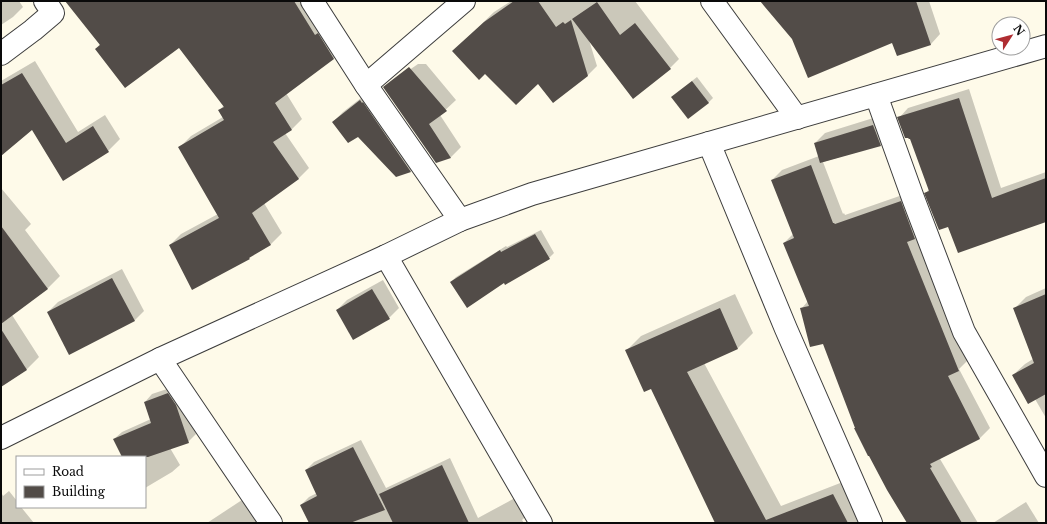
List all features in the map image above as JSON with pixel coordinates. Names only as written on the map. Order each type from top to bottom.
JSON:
[{"type":"street","points":[[1,54],[53,13],[45,1]]},
{"type":"street","points":[[312,1],[366,85],[460,220]]},
{"type":"street","points":[[366,85],[464,1]]},
{"type":"street","points":[[712,1],[797,118]]},
{"type":"street","points":[[1,438],[160,359],[386,256],[460,220],[532,194],[1046,46]]},
{"type":"street","points":[[876,95],[964,332],[1046,476]]},
{"type":"street","points":[[709,143],[786,329],[871,523]]},
{"type":"street","points":[[386,256],[541,523]]},
{"type":"street","points":[[160,359],[271,523]]},
{"type":"building","points":[[65,1],[294,1],[315,35],[318,33],[334,59],[275,103],[292,130],[273,142],[299,179],[252,213],[271,245],[249,258],[250,259],[192,290],[169,245],[219,218],[178,147],[224,120],[218,110],[224,107],[179,48],[125,88],[95,49],[100,45]]},
{"type":"building","points":[[514,1],[538,1],[556,27],[563,22],[565,24],[571,20],[588,76],[553,103],[538,84],[516,105],[485,74],[479,80],[452,51],[484,22]]},
{"type":"building","points":[[760,1],[916,1],[931,45],[897,56],[892,43],[808,78],[792,39]]},
{"type":"building","points":[[597,2],[620,35],[635,23],[671,69],[633,99],[572,19]]},
{"type":"building","points":[[409,67],[447,111],[429,124],[451,158],[436,163],[383,87]]},
{"type":"building","points":[[22,73],[66,143],[93,126],[109,152],[63,181],[32,130],[1,156],[1,85]]},
{"type":"building","points":[[692,81],[709,103],[688,119],[671,97]]},
{"type":"building","points":[[959,98],[992,198],[1046,178],[1046,222],[958,253],[948,227],[939,230],[924,193],[929,191],[910,139],[905,138],[897,117]]},
{"type":"building","points":[[360,100],[362,103],[363,102],[411,172],[396,177],[358,137],[348,143],[332,122]]},
{"type":"building","points":[[873,125],[881,146],[820,163],[814,143]]},
{"type":"building","points":[[811,165],[833,223],[835,224],[901,201],[915,239],[907,242],[959,371],[948,376],[980,439],[930,464],[932,467],[930,468],[962,523],[907,523],[868,456],[854,428],[823,344],[810,347],[800,308],[809,306],[783,243],[794,238],[771,180]]},
{"type":"building","points":[[1,226],[48,289],[1,324]]},
{"type":"building","points":[[535,234],[550,259],[505,285],[504,283],[467,308],[450,282],[500,250],[501,252]]},
{"type":"building","points":[[112,278],[135,321],[69,355],[47,312]]},
{"type":"building","points":[[372,289],[390,319],[353,340],[336,310]]},
{"type":"building","points":[[1046,294],[1046,394],[1028,404],[1012,375],[1034,363],[1013,308]]},
{"type":"building","points":[[720,308],[738,349],[687,372],[766,520],[833,494],[848,523],[715,523],[651,389],[644,392],[625,350]]},
{"type":"building","points":[[1,329],[27,370],[1,387]]},
{"type":"building","points":[[168,393],[176,405],[189,443],[148,457],[122,456],[113,439],[151,423],[144,402]]},
{"type":"building","points":[[353,447],[385,510],[350,523],[309,523],[300,505],[317,496],[305,470]]},
{"type":"building","points":[[442,465],[469,523],[393,523],[379,494]]}]
